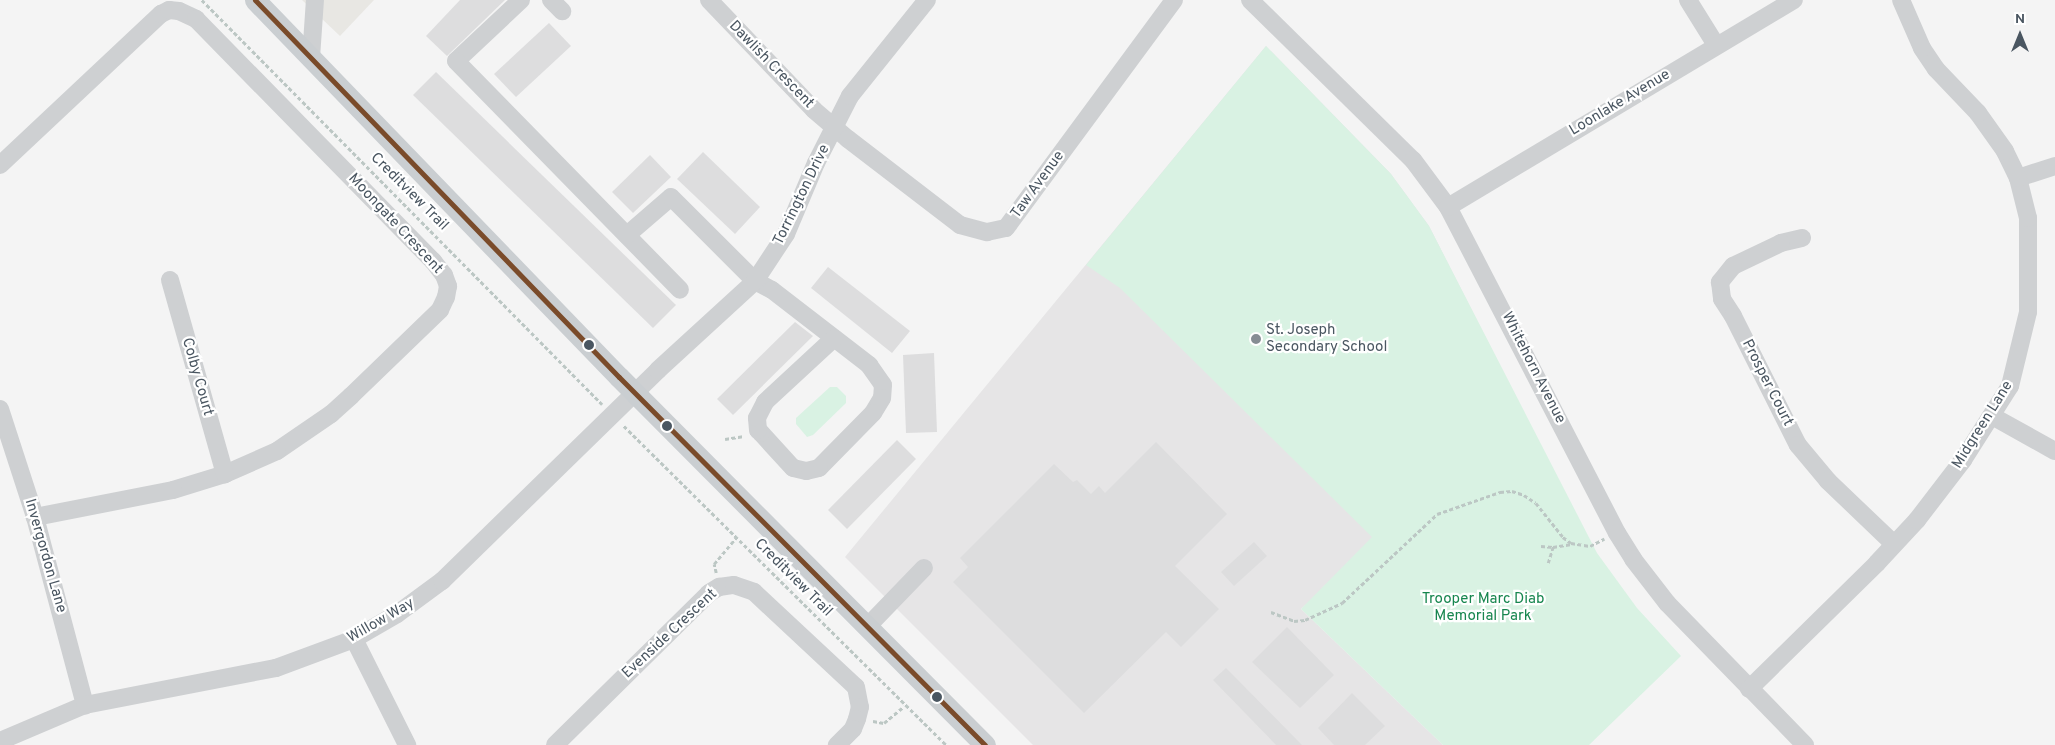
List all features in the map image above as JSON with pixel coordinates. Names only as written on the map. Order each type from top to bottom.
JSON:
[{"type":"main road","points":[[255,0],[635,394],[985,745]]},
{"type":"street","points":[[311,58],[315,0]]},
{"type":"street","points":[[521,0],[456,61],[680,290]]},
{"type":"street","name":"Dawlish Crescent","points":[[709,0],[814,110],[835,128]]},
{"type":"street","name":"Torrington Drive","points":[[635,394],[755,282],[786,234],[816,163],[850,96],[927,0]]},
{"type":"street","name":"Taw Avenue","points":[[835,128],[960,225],[987,232],[1006,228],[1174,0]]},
{"type":"street","name":"Whitehorn Avenue","points":[[1250,0],[1413,160],[1448,207],[1617,533],[1633,559],[1667,603],[1805,745]]},
{"type":"street","points":[[1688,0],[1716,45]]},
{"type":"street","name":"Loonlake Avenue","points":[[1448,207],[1794,0]]},
{"type":"street","name":"Midgreen Lane","points":[[1750,689],[1917,520],[1963,460],[2010,386],[2028,312],[2028,218],[2018,178],[2000,143],[1978,113],[1936,69],[1922,48],[1901,0]]},
{"type":"street","name":"Moongate Crescent","points":[[0,165],[161,14],[169,10],[179,11],[196,19],[433,261],[444,274],[448,286],[446,297],[440,310],[351,396],[331,414],[277,451],[224,474],[173,490],[34,517]]},
{"type":"street","points":[[2018,178],[2055,166]]},
{"type":"street","points":[[627,235],[671,198],[755,282],[772,290],[869,365],[883,385],[882,398],[873,413],[819,468],[806,471],[793,468],[758,430],[757,418],[765,402],[834,338]]},
{"type":"street","name":"Prosper Court","points":[[1802,238],[1781,243],[1734,266],[1720,282],[1722,299],[1734,316],[1798,445],[1828,481],[1894,544]]},
{"type":"street","name":"Colby Court","points":[[170,280],[224,474]]},
{"type":"street","name":"Willow Way","points":[[0,741],[85,705],[276,668],[354,639],[397,614],[442,581],[635,394]]},
{"type":"street","name":"Invergordon Lane","points":[[0,409],[34,517],[85,705]]},
{"type":"street","points":[[1992,416],[2055,451]]},
{"type":"street","points":[[867,627],[924,568]]},
{"type":"street","name":"Evenside Crescent","points":[[555,745],[710,593],[719,587],[734,585],[754,592],[856,687],[860,708],[857,719]]},
{"type":"street","points":[[354,639],[407,745]]},
{"type":"street","points":[[837,745],[853,729],[857,719]]},
{"type":"path","name":"Creditview Trail","points":[[202,0],[599,401]]},
{"type":"path","name":"Creditview Trail","points":[[625,426],[946,745]]},
{"type":"path","points":[[1271,612],[1294,621],[1305,620],[1342,603],[1437,514],[1500,492],[1512,491],[1524,495],[1536,503],[1563,537],[1574,544]]},
{"type":"path","points":[[1541,546],[1553,547],[1574,544],[1590,546],[1617,533]]},
{"type":"path","points":[[719,587],[714,564],[736,538]]},
{"type":"path","points":[[1548,563],[1553,547]]},
{"type":"path","points":[[857,719],[884,723],[905,706]]},
{"type":"shaded area","points":[[302,0],[374,0],[340,36]]},
{"type":"shaded area","name":"St. Joseph Secondary School","points":[[1266,46],[1391,174],[1429,226],[1524,413],[1301,609],[1443,745],[1033,745],[845,557]]},
{"type":"green space","name":"Trooper Marc Diab Memorial Park","points":[[1266,46],[1391,174],[1429,226],[1597,553],[1637,608],[1681,656],[1589,745],[1443,745],[1301,609],[1372,537],[1120,288],[1086,265]]},
{"type":"green space","points":[[830,387],[837,387],[846,396],[846,403],[813,435],[807,437],[796,424],[796,418]]},
{"type":"building","points":[[460,0],[505,0],[447,56],[426,36]]},
{"type":"building","points":[[549,23],[571,46],[516,97],[494,74]]},
{"type":"building","points":[[436,72],[676,305],[653,328],[413,95]]},
{"type":"building","points":[[703,152],[760,207],[735,234],[677,179]]},
{"type":"building","points":[[650,155],[671,177],[633,213],[612,192]]},
{"type":"building","points":[[828,267],[910,331],[892,353],[811,288]]},
{"type":"building","points":[[795,322],[813,336],[733,415],[717,399]]},
{"type":"building","points":[[934,353],[937,432],[906,433],[903,355]]},
{"type":"building","points":[[897,440],[916,459],[847,529],[828,510]]},
{"type":"building","points":[[1156,442],[1227,514],[1175,566],[1219,609],[1181,647],[1166,632],[1084,713],[953,582],[968,567],[960,558],[1054,464],[1073,482],[1077,480],[1091,494],[1099,486],[1105,493]]},
{"type":"building","points":[[1254,542],[1267,556],[1234,586],[1221,572]]},
{"type":"building","points":[[1287,627],[1334,675],[1300,708],[1252,662]]},
{"type":"building","points":[[1226,668],[1302,745],[1276,745],[1213,680]]},
{"type":"building","points":[[1352,693],[1385,726],[1365,745],[1334,745],[1318,728]]},
{"type":"transit line","points":[[255,0],[619,377],[985,745]]},
{"type":"place","name":"St. Joseph Secondary School","points":[[1256,339]]}]
